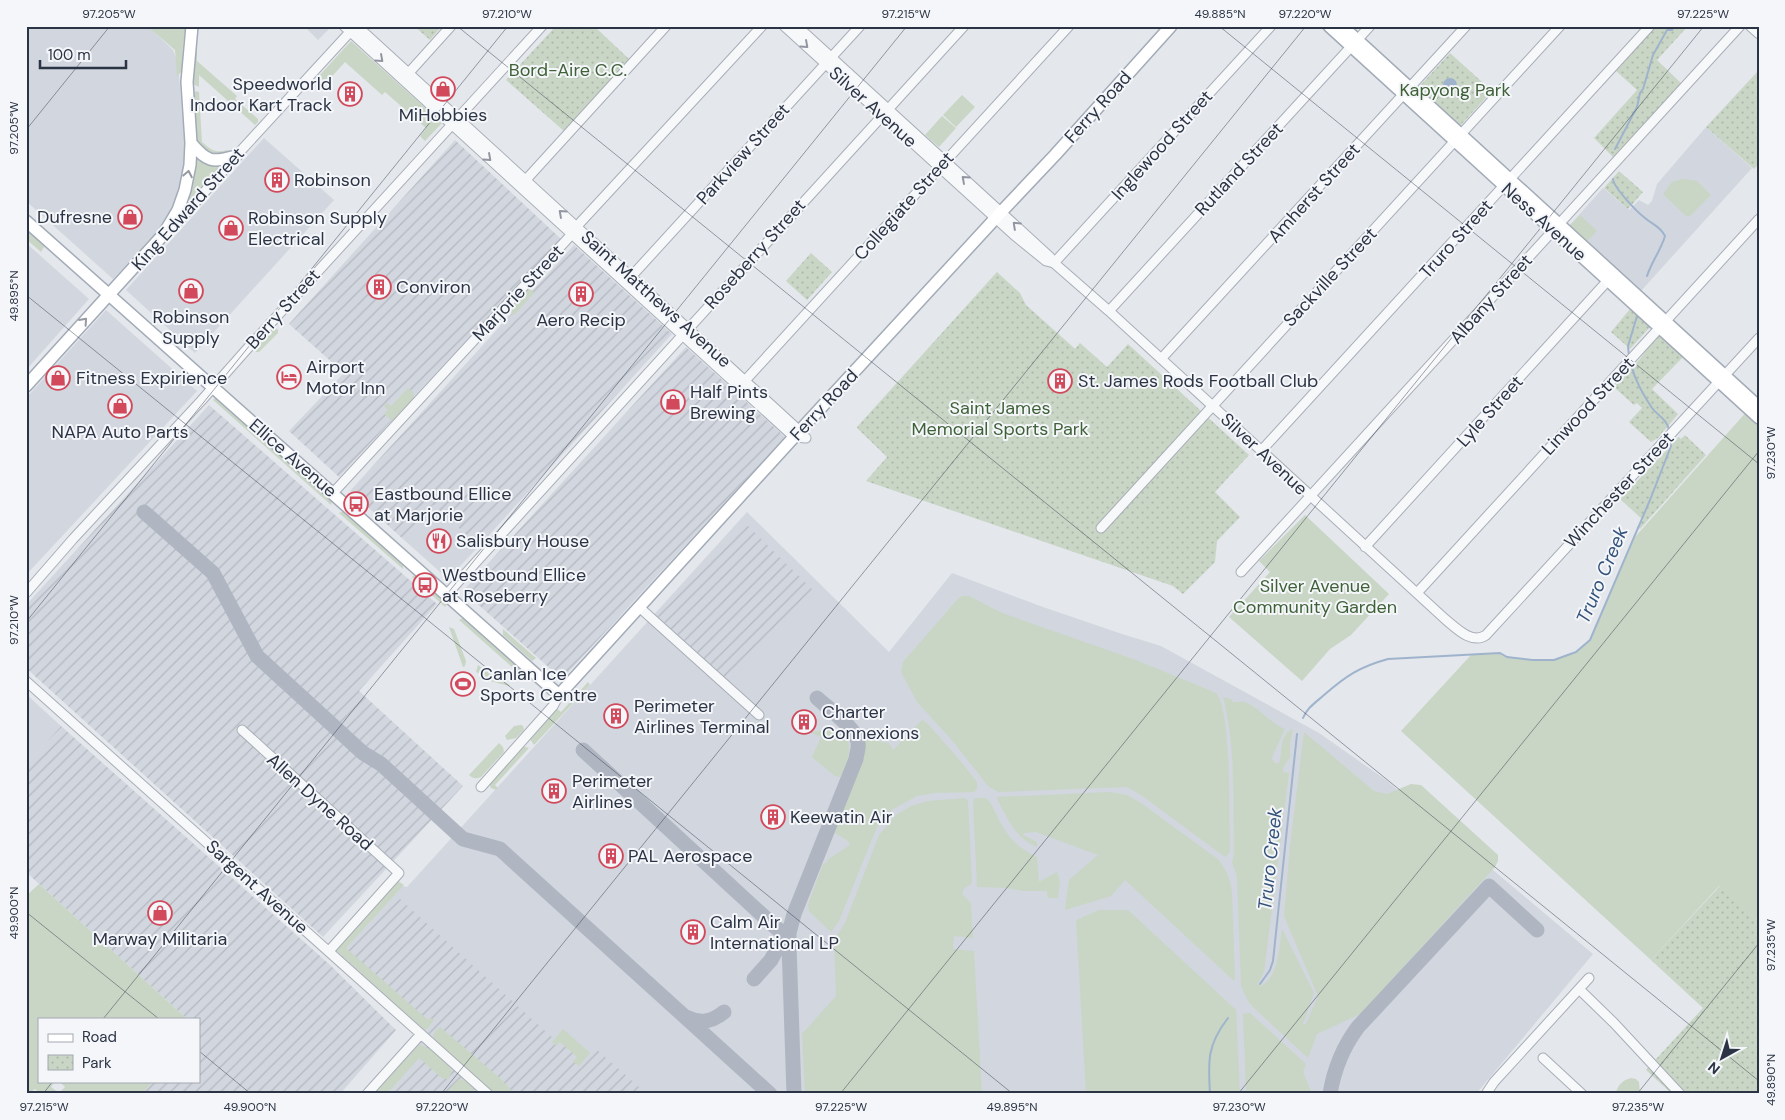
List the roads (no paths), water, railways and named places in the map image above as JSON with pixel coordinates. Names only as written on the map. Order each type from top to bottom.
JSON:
[{"type":"main road","points":[[164,235],[176,215],[185,190],[190,165],[191,142],[187,82],[192,26]]},
{"type":"main road","name":"Ferry Road","points":[[559,695],[1171,26]]},
{"type":"main road","name":"Ness Avenue","points":[[1329,26],[1354,43],[1507,182],[1722,379],[1759,418]]},
{"type":"main road","name":"Ness Avenue","points":[[1342,26],[1354,43]]},
{"type":"main road","points":[[191,142],[201,155],[209,159],[218,160],[236,156]]},
{"type":"main road","name":"Ellice Avenue","points":[[26,221],[559,695]]},
{"type":"main road","name":"King Edward Street","points":[[26,386],[164,235]]},
{"type":"main road","name":"Ness Avenue","points":[[1722,379],[1759,407]]},
{"type":"street","points":[[406,76],[451,26]]},
{"type":"street","name":"Berry Street","points":[[26,593],[542,26]]},
{"type":"street","points":[[523,183],[666,26]]},
{"type":"street","name":"Marjorie Street","points":[[333,493],[762,26]]},
{"type":"street","name":"Silver Avenue","points":[[784,26],[829,61],[998,215],[1050,257],[1054,263],[1162,359],[1416,593],[1458,630],[1468,636],[1478,638]]},
{"type":"street","name":"Silver Avenue","points":[[797,26],[829,61]]},
{"type":"street","name":"Parkview Street","points":[[628,280],[860,26]]},
{"type":"street","name":"Roseberry Street","points":[[447,594],[964,26]]},
{"type":"street","name":"Collegiate Street","points":[[743,383],[1069,26]]},
{"type":"street","name":"Inglewood Street","points":[[1054,263],[1270,26]]},
{"type":"street","name":"Rutland Street","points":[[1109,311],[1370,26]]},
{"type":"street","name":"Amherst Street","points":[[1162,359],[1466,26]]},
{"type":"street","name":"Sackville Street","points":[[1101,528],[1560,26]]},
{"type":"street","name":"Truro Street","points":[[1261,451],[1650,26]]},
{"type":"street","name":"Albany Street","points":[[1241,572],[1740,26]]},
{"type":"street","points":[[1750,26],[1759,34]]},
{"type":"street","name":"Saint Matthews Avenue","points":[[353,28],[797,433]]},
{"type":"street","name":"King Edward Street","points":[[164,235],[179,221],[353,28]]},
{"type":"street","name":"Linwood Street","points":[[1416,593],[1759,219]]},
{"type":"street","name":"Lyle Street","points":[[1366,546],[1611,278]]},
{"type":"street","name":"Winchester Street","points":[[1478,638],[1486,635],[1759,338]]},
{"type":"street","points":[[639,607],[759,715]]},
{"type":"street","name":"Sargent Avenue","points":[[26,681],[488,1094]]},
{"type":"street","name":"Ferry Road","points":[[481,787],[553,706],[559,695]]},
{"type":"street","name":"Allen Dyne Road","points":[[242,730],[399,873],[329,952]]},
{"type":"street","points":[[1486,1094],[1494,1082],[1589,978]]},
{"type":"street","points":[[1579,989],[1614,1023],[1680,1094]]},
{"type":"street","points":[[367,1094],[421,1034]]},
{"type":"street","points":[[1543,1058],[1582,1094]]},
{"type":"water","points":[[1447,78],[1453,78],[1457,85],[1453,92],[1447,92],[1443,88],[1443,82]]},
{"type":"waterway","name":"Truro Creek","points":[[1615,149],[1637,107],[1653,55],[1667,30],[1672,30],[1674,26]]},
{"type":"waterway","name":"Truro Creek","points":[[1613,179],[1621,194],[1645,218],[1659,228],[1665,236],[1647,276]]},
{"type":"waterway","name":"Truro Creek","points":[[1629,357],[1628,346],[1637,316]]},
{"type":"waterway","name":"Truro Creek","points":[[1631,364],[1642,392],[1652,408],[1666,423],[1669,430]]},
{"type":"waterway","name":"Truro Creek","points":[[1303,718],[1312,706],[1346,677],[1369,665],[1388,659],[1500,653],[1507,657],[1554,660],[1576,652],[1590,640],[1650,500],[1671,446],[1670,440]]},
{"type":"waterway","name":"Truro Creek","points":[[1260,984],[1270,970],[1273,961],[1297,734]]},
{"type":"waterway","name":"Truro Creek","points":[[1210,1094],[1210,1054],[1216,1037],[1228,1018]]},
{"type":"place","name":"MiHobbies","points":[[443,89]]},
{"type":"place","name":"Speedworld Indoor Kart Track","points":[[350,94]]},
{"type":"place","name":"Robinson","points":[[277,180]]},
{"type":"place","name":"Dufresne","points":[[130,217]]},
{"type":"place","name":"Robinson Supply Electrical","points":[[231,228]]},
{"type":"place","name":"Conviron","points":[[379,287]]},
{"type":"place","name":"Robinson Supply","points":[[191,291]]},
{"type":"place","name":"Aero Recip","points":[[581,294]]},
{"type":"place","name":"Airport Motor Inn","points":[[289,377]]},
{"type":"place","name":"Fitness Expirience","points":[[58,378]]},
{"type":"place","name":"St. James Rods Football Club","points":[[1060,381]]},
{"type":"place","name":"Half Pints Brewing","points":[[673,402]]},
{"type":"place","name":"NAPA Auto Parts","points":[[120,406]]},
{"type":"place","name":"Eastbound Ellice at Marjorie","points":[[356,504]]},
{"type":"place","name":"Salisbury House","points":[[439,541]]},
{"type":"place","name":"Westbound Ellice at Roseberry","points":[[425,585]]},
{"type":"place","name":"Canlan Ice Sports Centre","points":[[463,684]]},
{"type":"place","name":"Perimeter Airlines Terminal","points":[[616,716]]},
{"type":"place","name":"Charter Connexions","points":[[804,722]]},
{"type":"place","name":"Perimeter Airlines","points":[[554,791]]},
{"type":"place","name":"Keewatin Air","points":[[773,817]]},
{"type":"place","name":"PAL Aerospace","points":[[611,856]]},
{"type":"place","name":"Marway Militaria","points":[[160,913]]},
{"type":"place","name":"Calm Air International LP","points":[[693,932]]},
{"type":"park label","name":"Bord-Aire C.C.","points":[[568,70]]},
{"type":"park label","name":"Kapyong Park","points":[[1455,90]]},
{"type":"park label","name":"Saint James Memorial Sports Park","points":[[1000,418]]},
{"type":"park label","name":"Silver Avenue Community Garden","points":[[1315,596]]}]
